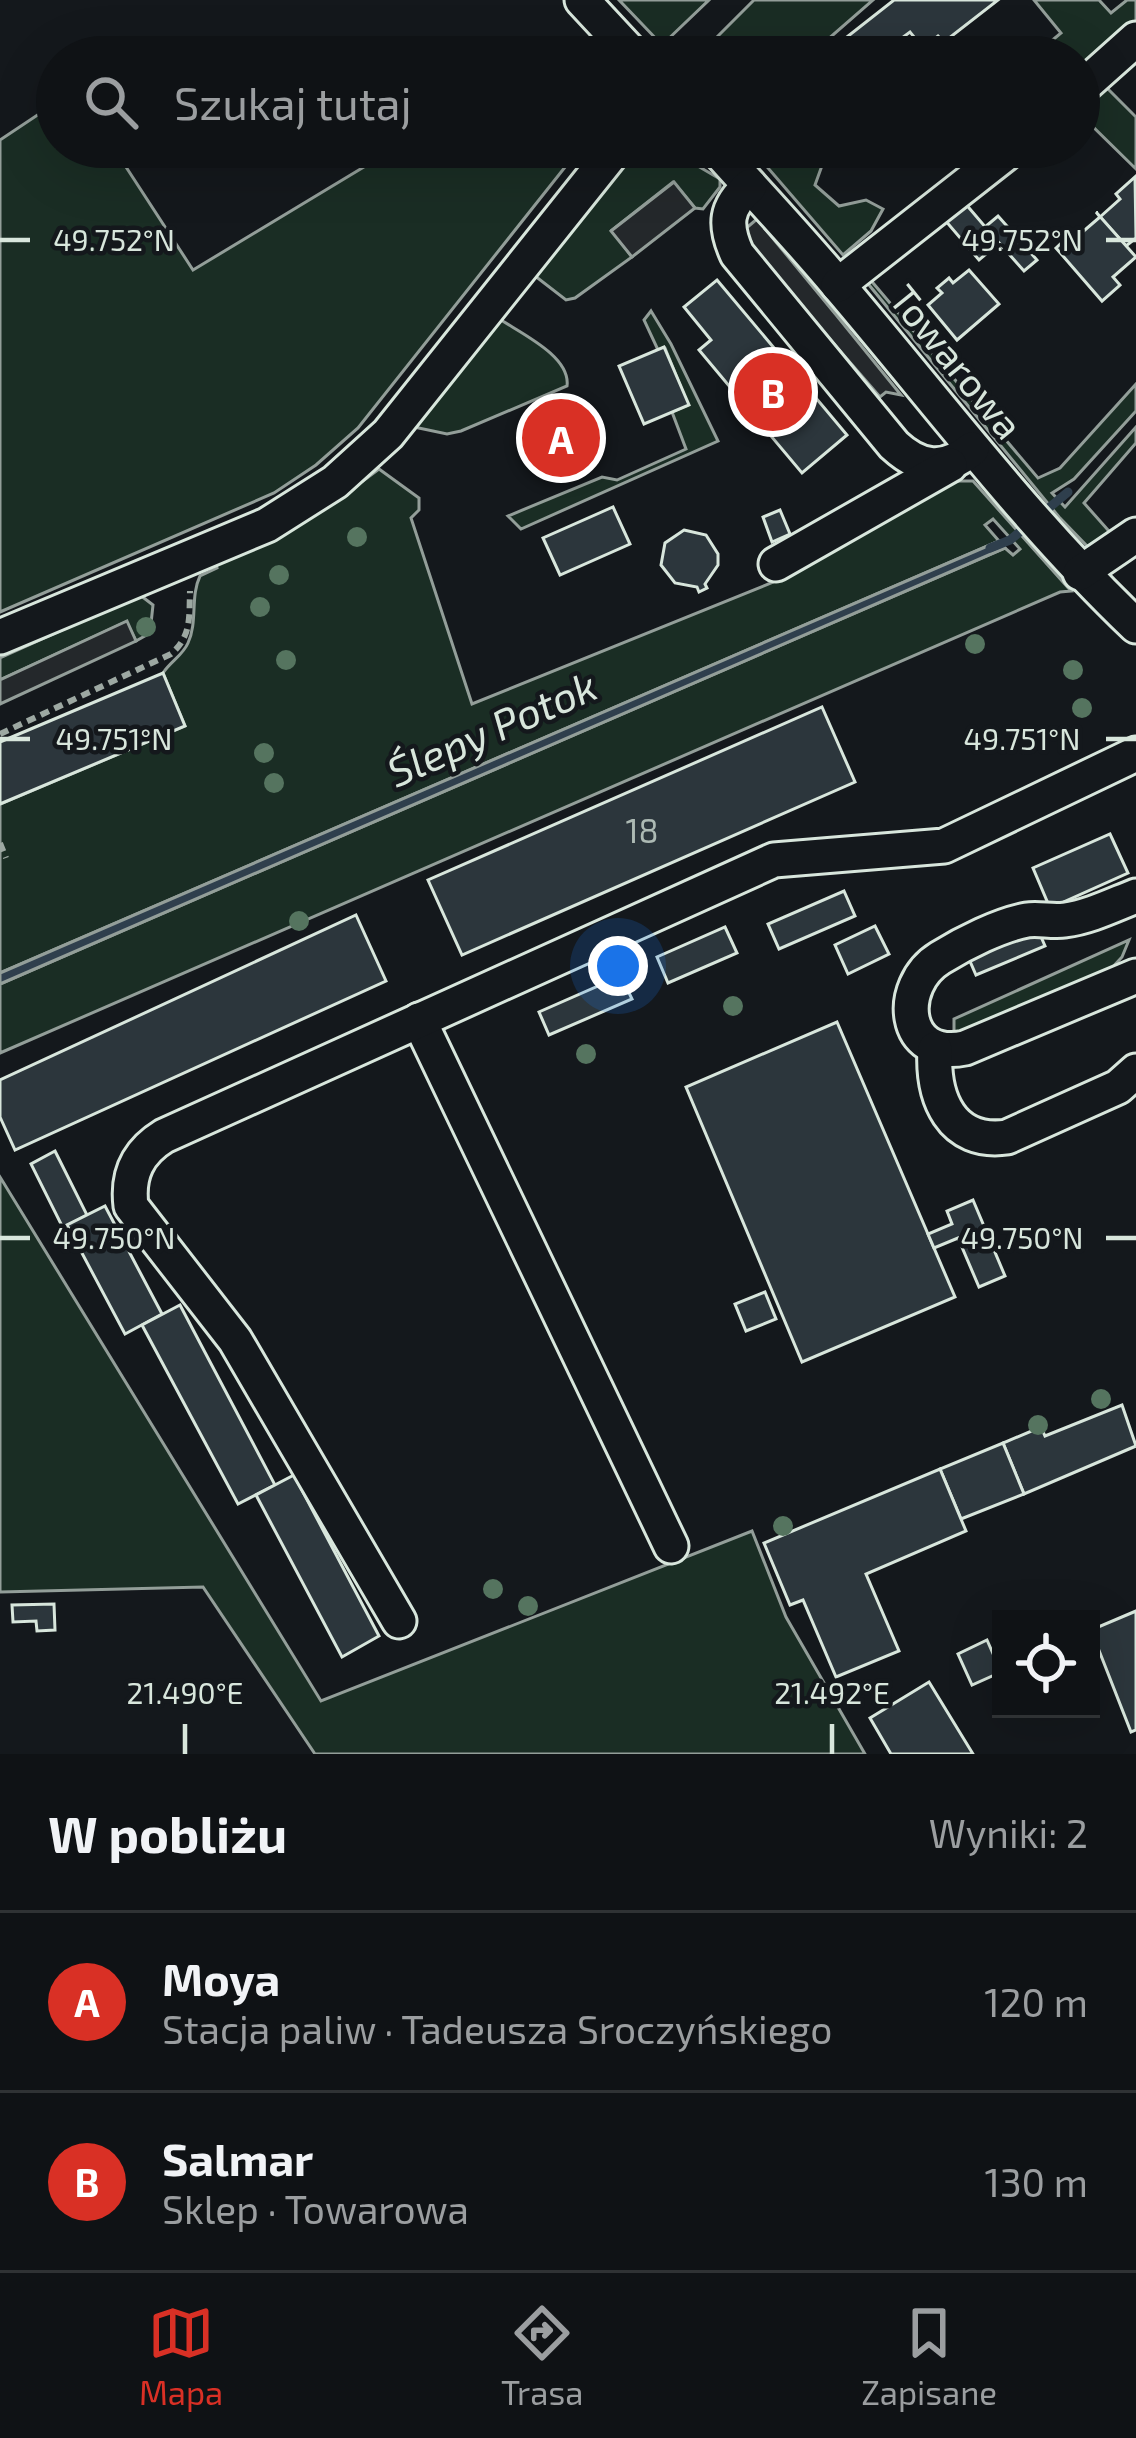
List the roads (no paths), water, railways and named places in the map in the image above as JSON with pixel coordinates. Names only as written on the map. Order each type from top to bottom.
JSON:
[{"type":"street","points":[[582,0],[615,36]]},
{"type":"street","points":[[1100,71],[1136,39]]},
{"type":"street","points":[[0,638],[267,525],[335,482],[388,434],[600,168]]},
{"type":"street","name":"Towarowa","points":[[734,168],[838,285],[961,457],[1005,488],[1069,561],[1136,626]]},
{"type":"street","points":[[838,285],[987,168]]},
{"type":"street","points":[[750,186],[735,199],[727,219],[737,254],[894,445],[928,466],[961,457]]},
{"type":"street","points":[[776,564],[961,457]]},
{"type":"street","points":[[1069,561],[1136,535]]},
{"type":"street","points":[[398,1621],[235,1340],[138,1216],[130,1195],[136,1161],[164,1136],[774,860],[944,846],[1136,754]]},
{"type":"street","points":[[1134,984],[965,1048],[935,1049],[917,1036],[913,1018],[915,988],[930,964],[1015,924],[1066,920],[1136,896]]},
{"type":"street","points":[[419,1020],[671,1546]]},
{"type":"street","points":[[935,1049],[934,1071],[952,1121],[960,1130],[992,1139],[1007,1137],[1118,1087],[1136,1071]]},
{"type":"water","points":[[999,541],[1005,548],[0,984],[0,973]]},
{"type":"waterway","points":[[990,548],[1010,540],[1068,492]]},
{"type":"place","name":"Salmar","points":[[773,392]]},
{"type":"place","name":"Moya","points":[[561,438]]},
{"type":"water label","name":"Ślepy Potok","points":[[492,729]]}]
